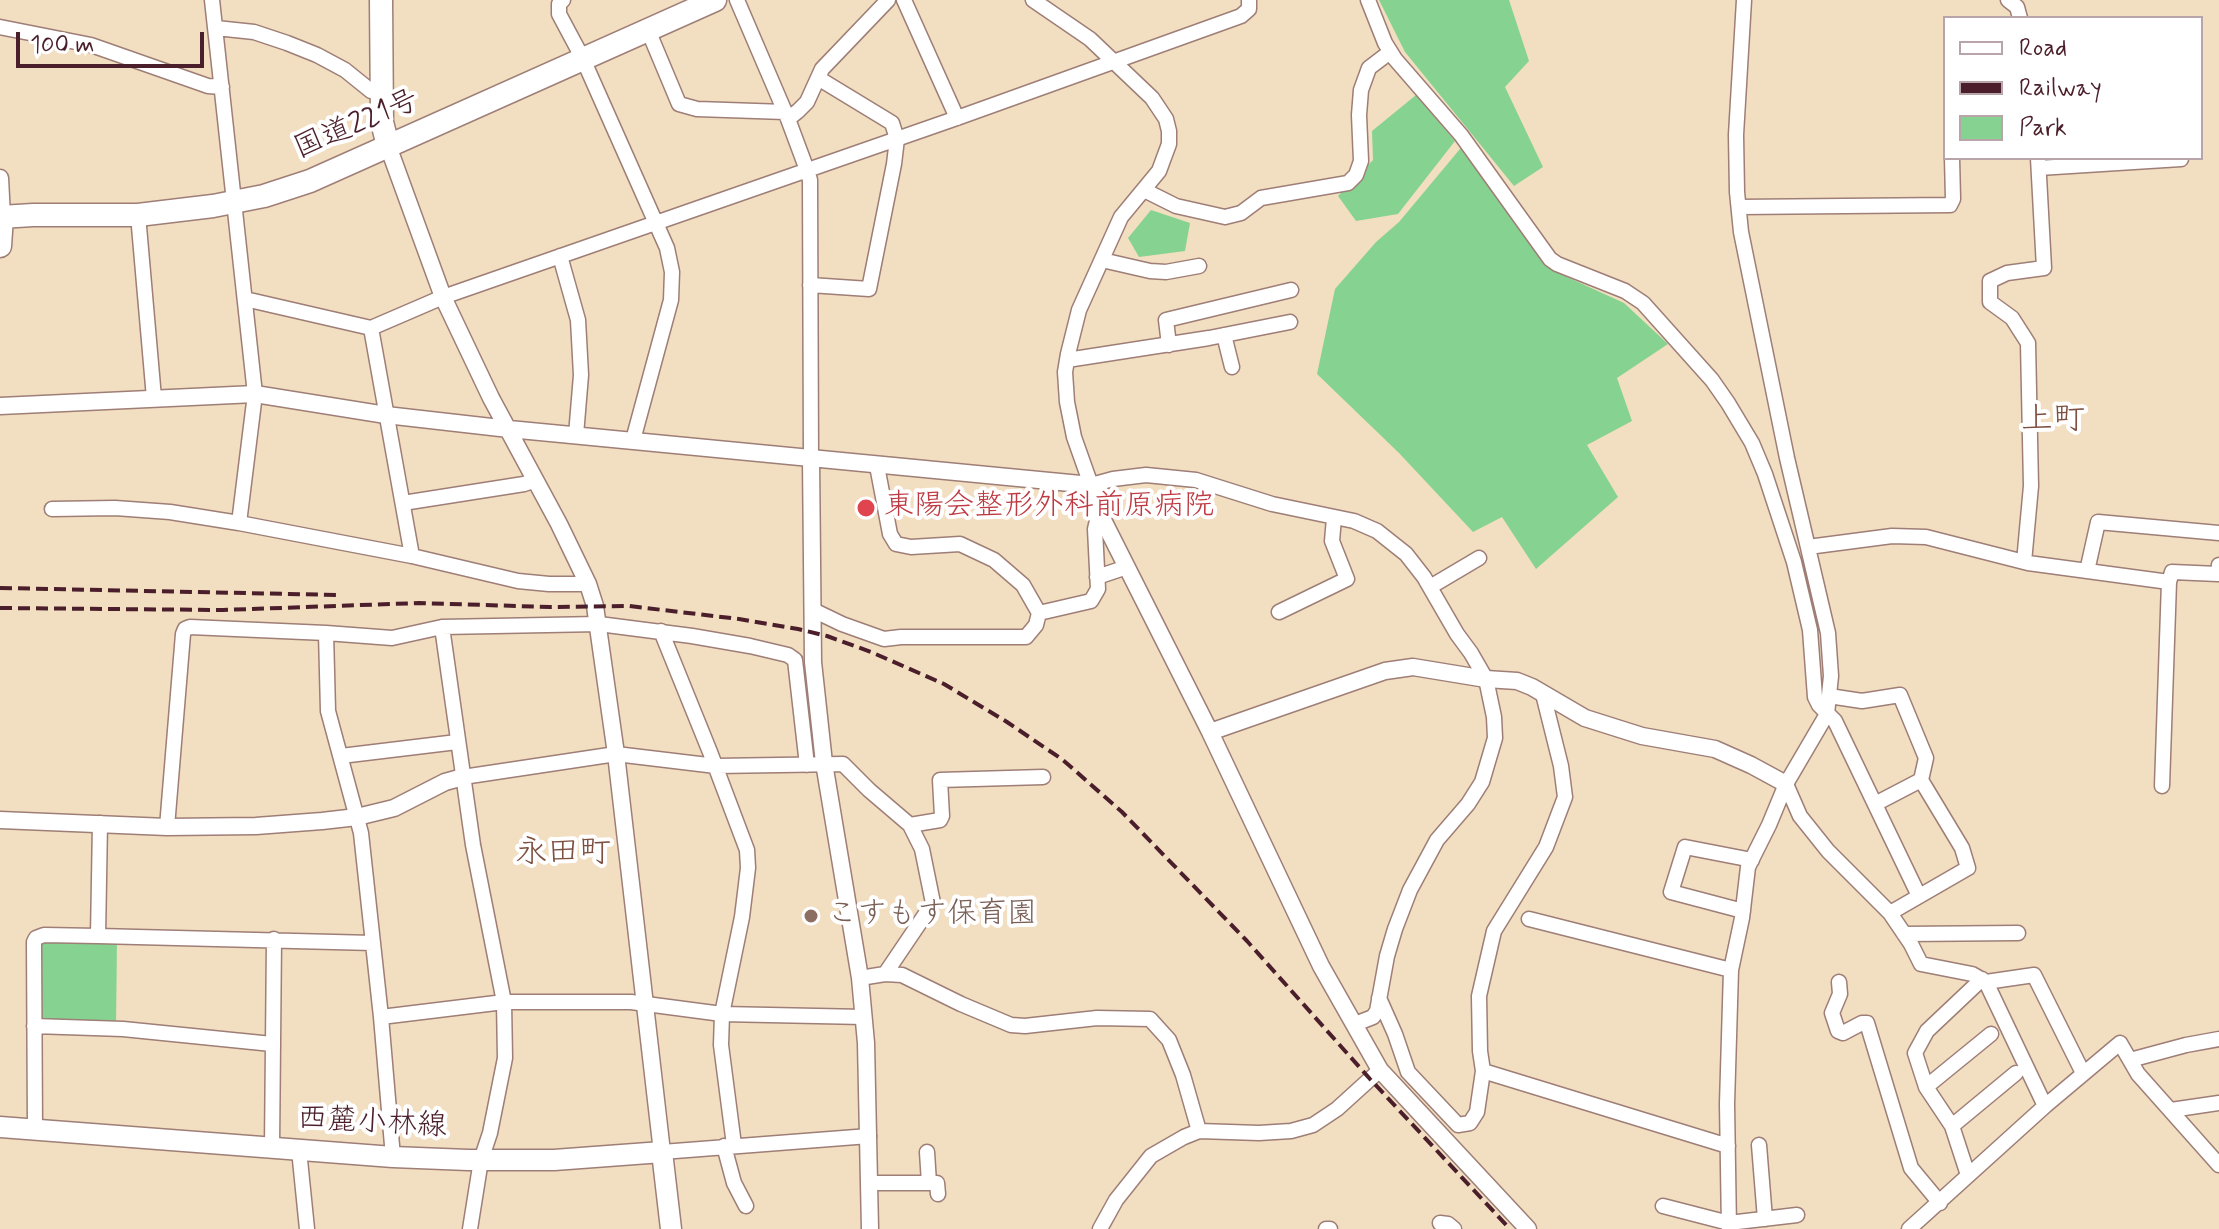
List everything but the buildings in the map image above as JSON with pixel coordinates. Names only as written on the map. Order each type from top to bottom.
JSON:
[{"type":"main road","points":[[381,0],[382,122],[388,146]]},
{"type":"main road","name":"国道221号","points":[[1,217],[138,215],[264,196],[310,181],[715,0]]},
{"type":"main road","points":[[0,246],[1,217]]},
{"type":"main road","name":"西麓小林線","points":[[0,1127],[393,1157],[554,1160],[662,1152]]},
{"type":"main road","points":[[662,1152],[671,1229]]},
{"type":"street","points":[[212,0],[255,394],[239,523]]},
{"type":"street","points":[[563,0],[559,4],[559,14],[583,59],[667,248],[672,272],[671,300],[633,440]]},
{"type":"street","points":[[737,0],[810,180],[816,764]]},
{"type":"street","points":[[648,30],[679,104],[697,109],[786,115],[798,111],[807,102],[822,69],[888,0]]},
{"type":"street","points":[[904,0],[957,118]]},
{"type":"street","points":[[1033,0],[1090,39],[1152,98],[1166,119],[1169,144],[1159,171],[1121,217],[1079,310],[1067,360],[1065,372],[1071,425],[1099,512],[1210,732],[1321,966],[1380,1070],[1528,1229]]},
{"type":"street","points":[[245,299],[371,328],[443,297],[1241,16],[1249,9],[1249,0]]},
{"type":"street","points":[[1368,0],[1390,52],[1461,135],[1550,259],[1625,291],[1643,303],[1712,380],[1728,403],[1752,443],[1765,474],[1794,562],[1810,630],[1815,697],[1835,721],[1919,896]]},
{"type":"street","points":[[1729,1226],[1731,970],[1748,867],[1786,784],[1827,714],[1830,650],[1741,232],[1736,135],[1744,0]]},
{"type":"street","points":[[2008,0],[2017,7],[2019,16]]},
{"type":"street","points":[[0,27],[91,45],[208,86],[222,87]]},
{"type":"street","points":[[216,28],[254,32],[307,51],[345,70],[371,91],[381,91]]},
{"type":"street","points":[[1144,190],[1176,206],[1225,217],[1241,213],[1261,198],[1348,183],[1356,175],[1361,161],[1361,90],[1369,68],[1390,52]]},
{"type":"street","points":[[810,285],[869,289],[897,139],[892,123],[818,78]]},
{"type":"street","points":[[388,146],[443,297],[491,398],[588,584],[599,624],[662,1152],[869,1136]]},
{"type":"street","points":[[1739,207],[1950,205],[1953,199],[1952,160]]},
{"type":"street","points":[[2024,562],[2031,486],[2028,343],[2012,318],[1990,302],[1990,281],[2007,273],[2044,268],[2038,163],[2145,160]]},
{"type":"street","points":[[0,178],[1,217]]},
{"type":"street","points":[[138,215],[154,398]]},
{"type":"street","points":[[560,256],[578,320],[581,375],[576,435]]},
{"type":"street","points":[[1102,260],[1166,272],[1199,266]]},
{"type":"street","points":[[1169,345],[1166,320],[1291,290]]},
{"type":"street","points":[[1067,360],[1290,322]]},
{"type":"street","points":[[371,328],[412,556]]},
{"type":"street","points":[[1224,335],[1232,367]]},
{"type":"street","points":[[0,406],[255,394],[386,415],[877,466],[1091,485],[1146,475],[1196,480],[1272,504],[1354,521],[1377,531],[1406,554],[1430,587],[1486,679],[1495,738],[1482,782],[1468,804],[1437,840],[1410,890],[1387,956],[1377,1011],[1373,1017],[1355,1024]]},
{"type":"street","points":[[813,610],[884,639],[1026,637],[1036,625],[1039,613],[1023,585],[994,560],[960,544],[911,547],[896,544],[890,534],[877,466]]},
{"type":"street","points":[[403,503],[536,480]]},
{"type":"street","points":[[52,509],[115,508],[170,512],[412,556],[518,581],[588,584]]},
{"type":"street","points":[[1039,613],[1091,601],[1098,589],[1095,529],[1099,512]]},
{"type":"street","points":[[1279,612],[1347,579],[1332,541],[1334,518]]},
{"type":"street","points":[[2087,571],[2098,522],[2219,533]]},
{"type":"street","points":[[1808,547],[1892,536],[1926,537],[2024,562],[2169,582]]},
{"type":"street","points":[[1430,587],[1479,558]]},
{"type":"street","points":[[2162,786],[2169,582],[2172,572],[2218,574],[2219,565]]},
{"type":"street","points":[[1097,577],[1127,567]]},
{"type":"street","points":[[167,827],[185,629],[392,638],[442,627],[599,624],[750,646],[793,658],[797,664],[798,688],[860,978],[869,1136],[870,1229]]},
{"type":"street","points":[[442,627],[473,845],[504,1002],[505,1058],[490,1133],[481,1160],[470,1229]]},
{"type":"street","points":[[661,631],[747,850],[742,917],[722,1014],[721,1045],[734,1183],[746,1206]]},
{"type":"street","points":[[326,633],[328,711],[361,833],[393,1157]]},
{"type":"street","points":[[1210,732],[1385,671],[1413,667],[1517,681],[1585,718],[1642,736],[1715,749],[1786,784],[1800,816],[1828,851],[1890,913],[1921,964],[1972,974],[1984,980],[2034,975],[2083,1073]]},
{"type":"street","points":[[1379,998],[1408,1072],[1458,1125],[1470,1123],[1477,1112],[1483,1071],[1479,996],[1494,931],[1546,847],[1565,797],[1561,766],[1543,694]]},
{"type":"street","points":[[1829,696],[1862,701],[1900,695],[1926,758],[1921,780],[1962,848],[1968,868],[1890,913]]},
{"type":"street","points":[[341,756],[457,742]]},
{"type":"street","points":[[0,820],[167,827],[256,826],[357,817],[394,808],[445,782],[463,777],[616,754],[716,766],[843,764],[910,825],[922,849],[933,903],[885,974]]},
{"type":"street","points":[[910,825],[940,820],[940,780],[1043,777]]},
{"type":"street","points":[[1875,804],[1921,780]]},
{"type":"street","points":[[98,936],[100,823]]},
{"type":"street","points":[[1743,911],[1671,892],[1685,847],[1752,860]]},
{"type":"street","points":[[1529,919],[1731,970]]},
{"type":"street","points":[[1904,934],[2018,933]]},
{"type":"street","points":[[35,1130],[33,947],[36,938],[44,935],[373,943]]},
{"type":"street","points":[[272,1148],[274,939]]},
{"type":"street","points":[[860,978],[902,975],[1011,1025],[1097,1018],[1150,1019],[1169,1040],[1199,1131]]},
{"type":"street","points":[[1968,1175],[1952,1126],[1926,1087],[1915,1053],[1927,1031],[1984,980]]},
{"type":"street","points":[[1984,980],[2045,1106]]},
{"type":"street","points":[[1839,982],[1840,994],[1832,1013],[1838,1031],[1843,1033],[1867,1023],[1911,1168],[1940,1203]]},
{"type":"street","points":[[381,1017],[504,1002],[631,1002],[722,1014],[864,1017]]},
{"type":"street","points":[[34,1026],[123,1029],[272,1044]]},
{"type":"street","points":[[1926,1087],[1991,1034]]},
{"type":"street","points":[[2130,1060],[2219,1039]]},
{"type":"street","points":[[1909,1229],[2120,1043],[2138,1074],[2219,1165]]},
{"type":"street","points":[[1100,1229],[1116,1200],[1151,1156],[1184,1137],[1199,1131],[1259,1133],[1291,1131],[1313,1125],[1337,1109],[1380,1070]]},
{"type":"street","points":[[1483,1071],[1728,1146]]},
{"type":"street","points":[[1952,1126],[2016,1073]]},
{"type":"street","points":[[2171,1110],[2219,1103]]},
{"type":"street","points":[[1759,1145],[1765,1219]]},
{"type":"street","points":[[299,1150],[307,1229]]},
{"type":"street","points":[[869,1183],[933,1189],[927,1152]]},
{"type":"street","points":[[1663,1206],[1729,1226],[1797,1215]]},
{"type":"green space","points":[[1379,0],[1509,0],[1529,61],[1505,87],[1543,167],[1514,186],[1405,52]]},
{"type":"green space","points":[[1416,95],[1455,141],[1398,214],[1356,221],[1338,196],[1373,160],[1372,131]]},
{"type":"green space","points":[[1465,143],[1554,271],[1624,303],[1668,344],[1617,378],[1632,421],[1587,445],[1618,497],[1536,569],[1502,517],[1473,532],[1399,453],[1317,374],[1335,289],[1376,242],[1399,222]]},
{"type":"green space","points":[[1151,210],[1190,223],[1185,251],[1139,257],[1128,238]]},
{"type":"green space","points":[[117,941],[116,1026],[41,1020],[41,942]]},
{"type":"railway","points":[[0,588],[339,595]]},
{"type":"railway","points":[[0,608],[223,610],[419,603],[629,606],[798,629],[871,652],[944,684],[1007,722],[1063,760],[1122,812],[1247,941],[1510,1229]]},
{"type":"place","name":"東陽会整形外科前原病院","points":[[866,508]]},
{"type":"place","name":"こすもす保育園","points":[[811,916]]},
{"type":"district","name":"上町","points":[[2053,421]]},
{"type":"district","name":"永田町","points":[[563,854]]}]
